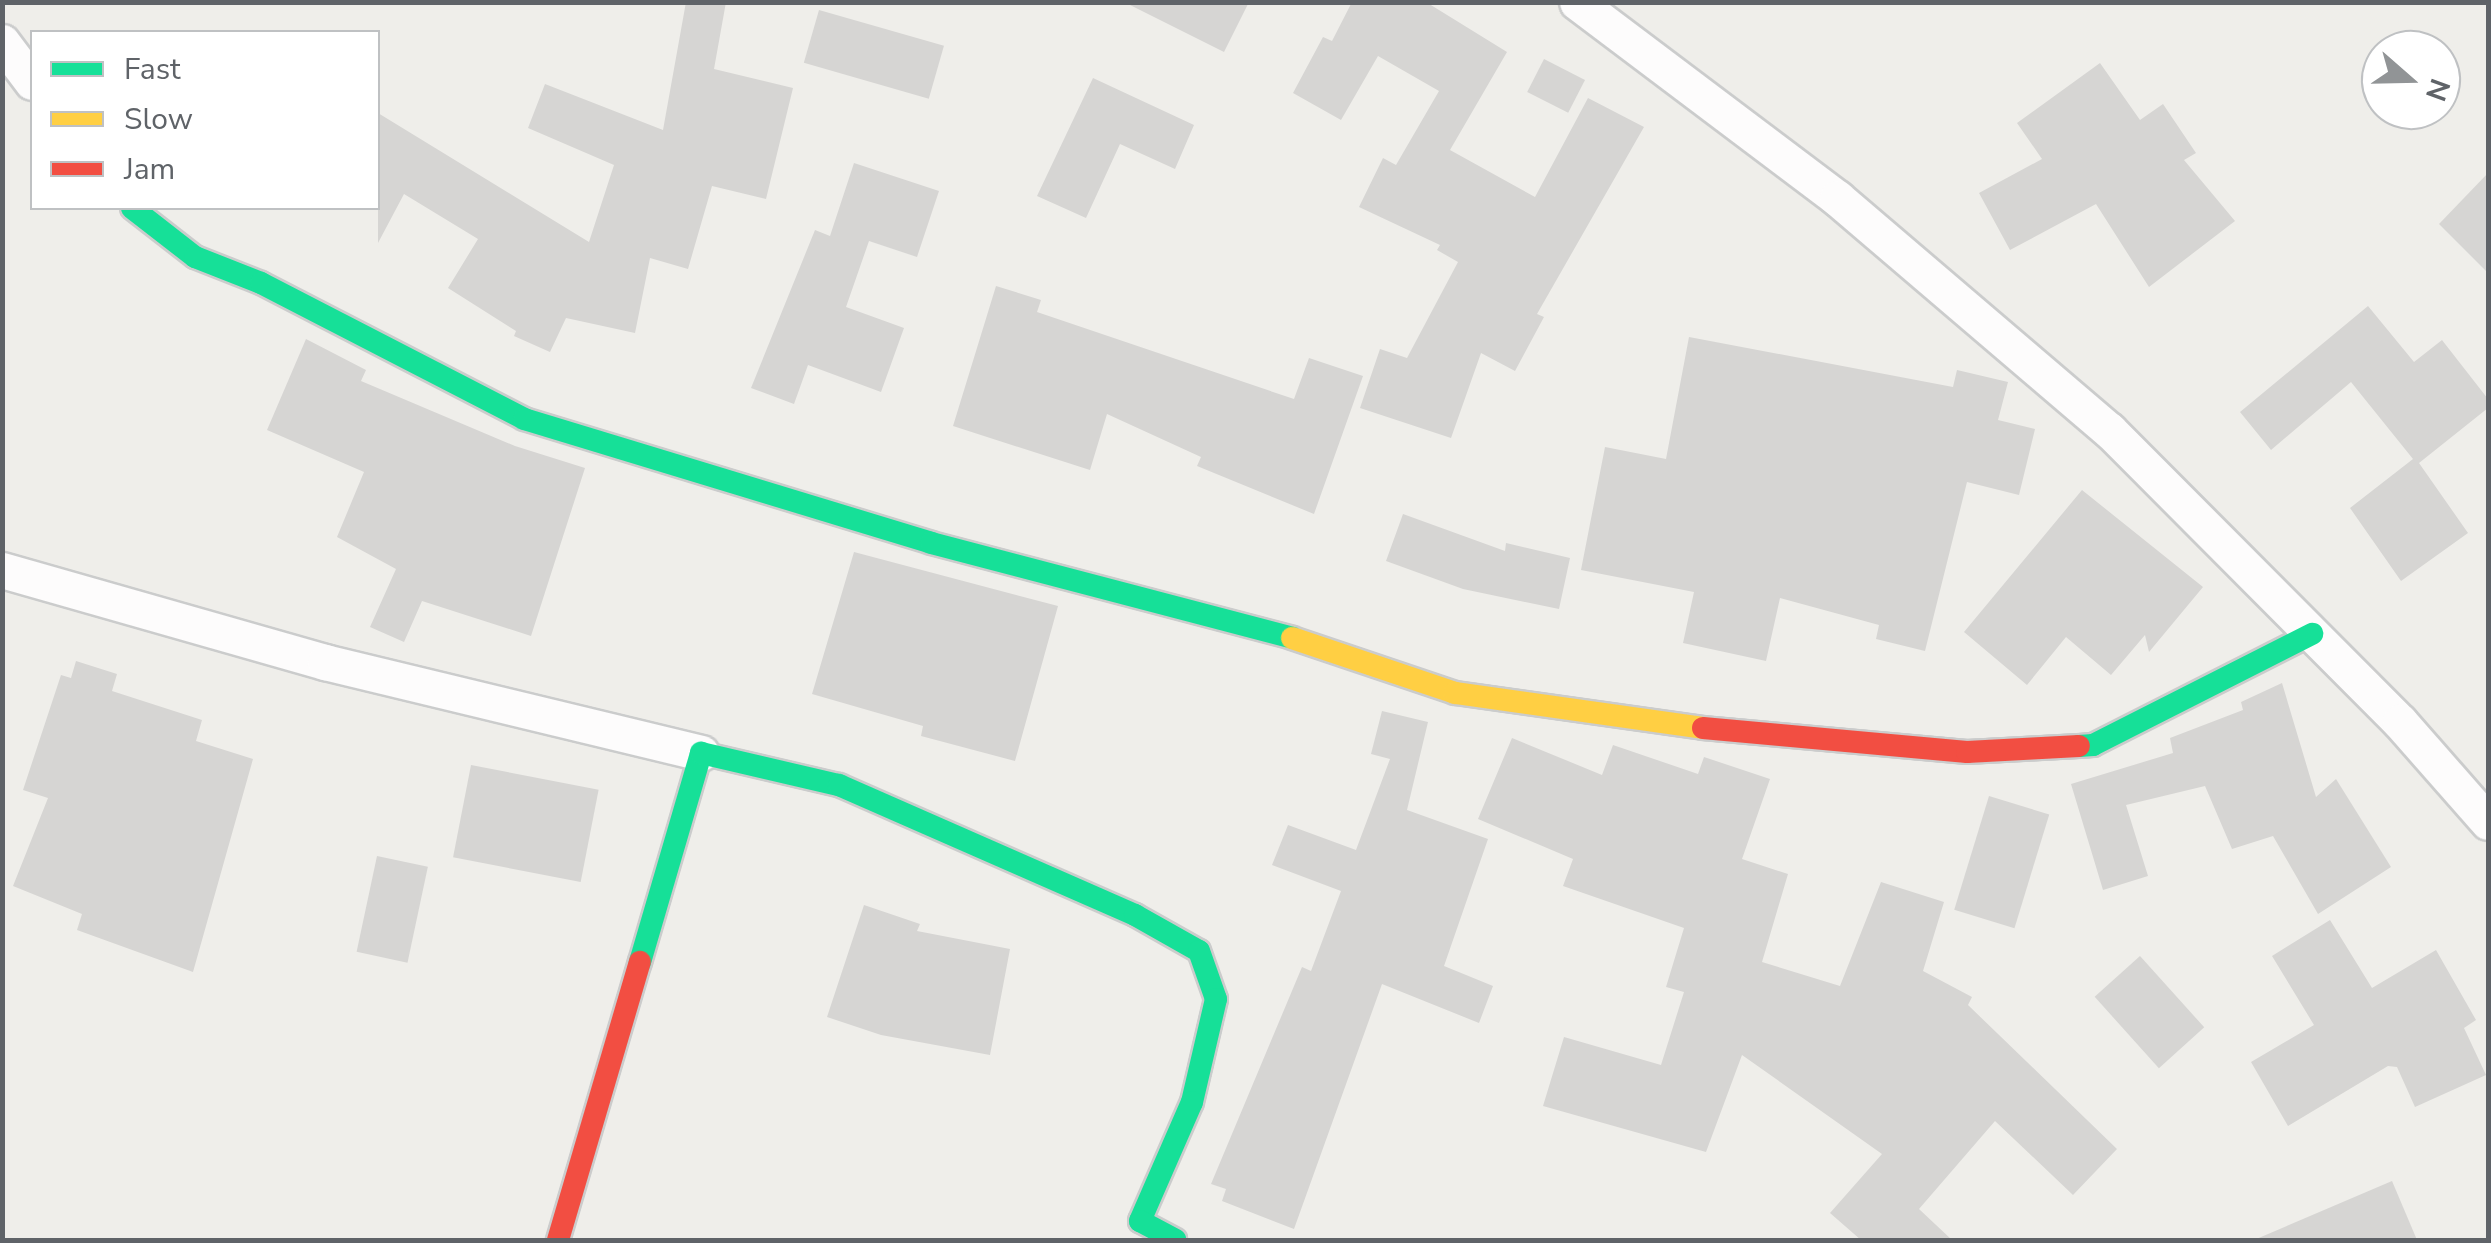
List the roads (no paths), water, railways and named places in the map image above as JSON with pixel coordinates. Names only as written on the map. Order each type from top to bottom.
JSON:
[{"type":"street","points":[[1577,2],[1836,198],[2094,418],[2312,634],[2488,822]]},
{"type":"street","points":[[2,42],[30,79]]},
{"type":"street","points":[[135,210],[196,257],[261,283],[524,419],[930,543],[1278,633],[1455,693],[1699,728],[1967,752],[2093,745],[2312,634]]},
{"type":"street","points":[[2,570],[326,662],[838,784],[1135,916],[1199,951],[1216,999],[1192,1102],[1140,1222],[1175,1240]]},
{"type":"street","points":[[558,1240],[701,752]]}]
